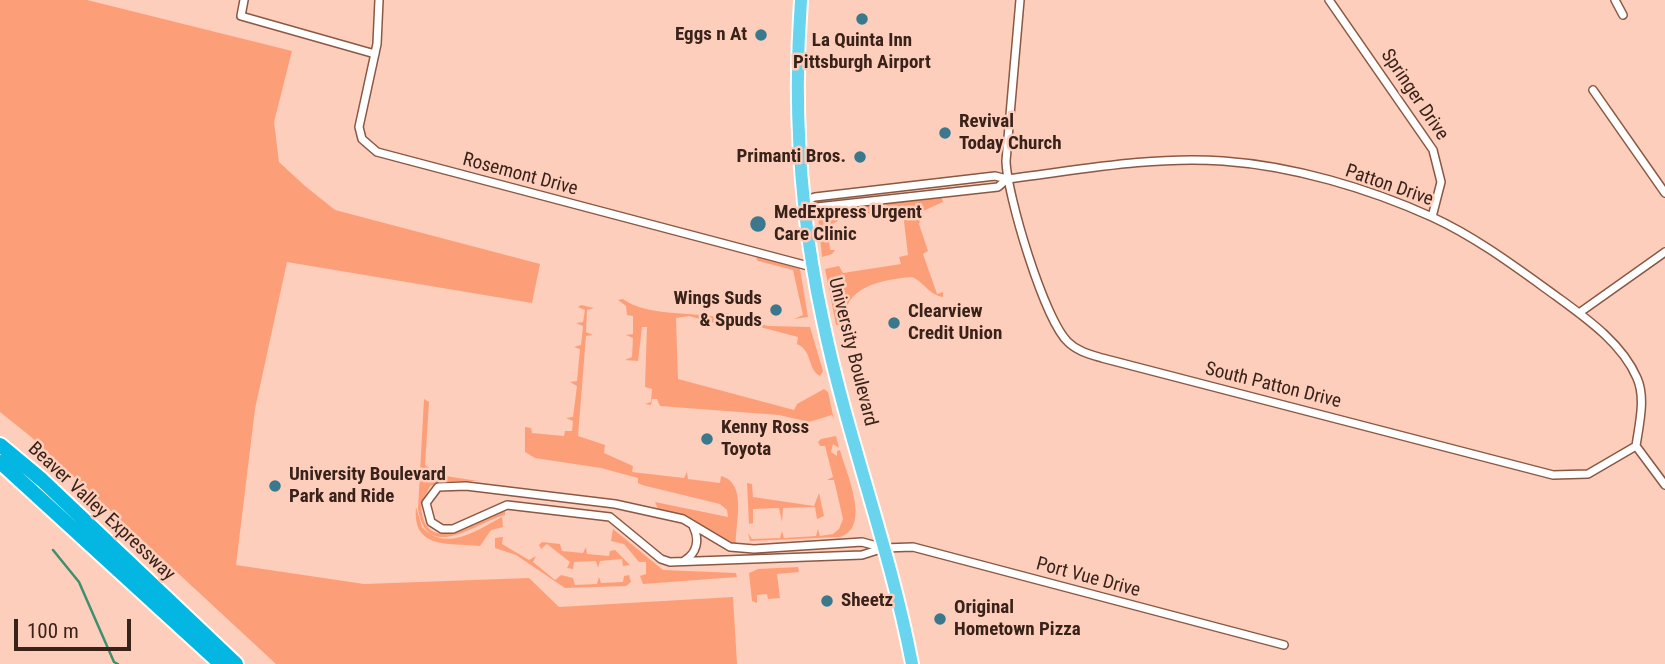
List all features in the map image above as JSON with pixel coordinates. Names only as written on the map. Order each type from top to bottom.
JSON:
[{"type":"highway","name":"Beaver Valley Expressway","points":[[0,446],[42,480],[236,664]]},
{"type":"highway","name":"Beaver Valley Expressway","points":[[0,462],[221,664]]},
{"type":"main road","name":"University Boulevard","points":[[801,0],[798,106],[803,201],[813,267],[837,381],[884,548],[912,664]]},
{"type":"street","points":[[244,0],[241,16],[375,54]]},
{"type":"street","name":"Rosemont Drive","points":[[379,0],[380,24],[359,127],[362,139],[377,152],[813,267]]},
{"type":"street","name":"South Patton Drive","points":[[1020,0],[1006,161],[1007,179],[1052,318],[1067,341],[1084,352],[1553,475],[1588,474],[1636,446]]},
{"type":"street","name":"Springer Drive","points":[[1329,0],[1433,150],[1441,181],[1432,217]]},
{"type":"street","points":[[1615,0],[1623,15]]},
{"type":"street","points":[[1592,90],[1665,193]]},
{"type":"street","name":"Patton Drive","points":[[803,201],[817,207],[998,187],[1007,179],[1164,160],[1241,163],[1312,177],[1432,217],[1485,247],[1579,313],[1620,351],[1637,379],[1641,394],[1636,446]]},
{"type":"street","points":[[1579,313],[1665,252]]},
{"type":"street","points":[[1636,446],[1665,485]]},
{"type":"street","points":[[450,485],[606,503],[678,518],[730,547],[754,549],[862,542],[884,548],[862,555],[680,562],[661,559],[610,517],[507,505],[446,529],[431,522],[426,503],[435,489],[450,485]]},
{"type":"street","points":[[680,562],[687,560],[697,544],[696,534],[690,524]]},
{"type":"street","name":"Port Vue Drive","points":[[884,548],[920,548],[1095,597],[1284,645]]},
{"type":"shaded area","points":[[0,0],[87,0],[292,51],[274,122],[279,162],[305,186],[335,210],[540,264],[532,303],[287,262],[255,409],[236,565],[364,584],[529,578],[559,607],[733,597],[737,664],[276,664],[30,436],[0,412]]},
{"type":"shaded area","points":[[941,196],[943,202],[923,211],[919,224],[928,251],[923,254],[937,294],[943,292],[943,297],[934,294],[912,277],[876,283],[857,293],[845,311],[843,324],[836,325],[825,269],[839,266],[843,273],[901,264],[899,257],[908,255],[903,213],[892,213],[889,218],[886,204]]},
{"type":"shaded area","points":[[870,204],[877,209],[874,217],[865,211],[836,215],[838,221],[828,226],[830,250],[835,250],[822,257],[818,216],[832,210]]},
{"type":"shaded area","points":[[756,258],[800,269],[808,317],[794,319],[803,315],[793,270],[758,261]]},
{"type":"shaded area","points":[[623,299],[655,311],[719,317],[723,312],[768,326],[810,327],[823,371],[820,376],[813,369],[806,351],[797,344],[798,337],[726,318],[722,325],[689,316],[676,318],[678,379],[794,410],[797,404],[824,389],[828,392],[834,420],[832,415],[809,422],[779,415],[660,406],[657,399],[652,399],[651,405],[645,404],[651,402],[652,389],[645,387],[647,327],[642,327],[638,361],[625,360],[632,357],[633,338],[626,335],[633,334],[633,316],[627,315],[626,306],[618,300]]},
{"type":"shaded area","points":[[581,305],[594,308],[587,310],[586,332],[593,335],[586,336],[578,436],[605,445],[604,453],[633,466],[632,472],[684,478],[687,472],[688,479],[720,483],[721,476],[729,480],[737,495],[736,544],[724,542],[686,516],[658,509],[655,502],[728,517],[727,510],[720,504],[642,485],[638,483],[638,478],[601,468],[535,458],[525,452],[525,427],[531,428],[532,433],[564,436],[565,431],[572,431],[573,421],[566,418],[573,417],[577,386],[570,382],[577,381],[580,349],[574,347],[581,345],[583,326],[576,323],[583,322],[585,310],[578,307]]},
{"type":"shaded area","points":[[424,399],[429,402],[425,465],[439,475],[478,481],[445,481],[430,486],[421,505],[424,522],[432,531],[442,534],[468,527],[505,510],[505,515],[468,531],[442,537],[432,534],[423,526],[418,509]]},
{"type":"shaded area","points":[[836,436],[839,448],[833,444],[831,452],[837,456],[837,451],[840,450],[856,511],[849,531],[840,537],[750,541],[748,533],[752,539],[780,538],[782,531],[784,538],[816,536],[818,529],[820,536],[833,534],[839,529],[843,519],[834,480],[827,480],[833,477],[825,446],[820,446],[818,442]]},
{"type":"shaded area","points":[[747,483],[752,484],[753,497],[814,506],[819,493],[824,516],[817,519],[815,507],[783,508],[782,522],[779,508],[753,509],[753,523],[749,524]]},
{"type":"shaded area","points":[[416,507],[422,527],[431,535],[441,538],[462,537],[502,517],[503,527],[491,530],[480,546],[434,541],[420,530],[416,521]]},
{"type":"shaded area","points":[[613,529],[663,570],[736,573],[737,577],[643,584],[640,576],[646,574],[646,562],[639,562],[624,544],[611,541]]},
{"type":"shaded area","points":[[503,537],[502,544],[529,560],[536,556],[533,562],[555,580],[561,575],[573,578],[575,585],[597,584],[599,577],[601,583],[623,582],[624,576],[629,575],[631,582],[626,586],[565,588],[516,555],[495,548],[495,538]]},
{"type":"shaded area","points":[[542,542],[560,544],[562,551],[583,553],[586,547],[587,554],[609,556],[610,551],[615,550],[630,565],[623,566],[622,559],[600,561],[598,568],[596,561],[574,562],[573,569],[567,568],[570,562],[547,544],[541,549],[539,545]]},
{"type":"shaded area","points":[[798,567],[799,572],[777,574],[780,598],[768,599],[767,594],[757,595],[757,603],[752,601],[749,573],[758,569]]},
{"type":"waterway","points":[[53,550],[79,582],[114,662],[118,664]]},
{"type":"place","name":"La Quinta Inn Pittsburgh Airport","points":[[862,19]]},
{"type":"place","name":"Eggs n At","points":[[761,35]]},
{"type":"place","name":"Revival Today Church","points":[[945,133]]},
{"type":"place","name":"Primanti Bros.","points":[[860,157]]},
{"type":"place","name":"MedExpress Urgent Care Clinic","points":[[758,224]]},
{"type":"place","name":"Wings Suds & Spuds","points":[[776,310]]},
{"type":"place","name":"Clearview Credit Union","points":[[894,323]]},
{"type":"place","name":"Kenny Ross Toyota","points":[[707,439]]},
{"type":"place","name":"University Boulevard Park and Ride","points":[[275,486]]},
{"type":"place","name":"Sheetz","points":[[827,601]]},
{"type":"place","name":"Original Hometown Pizza","points":[[940,619]]}]
